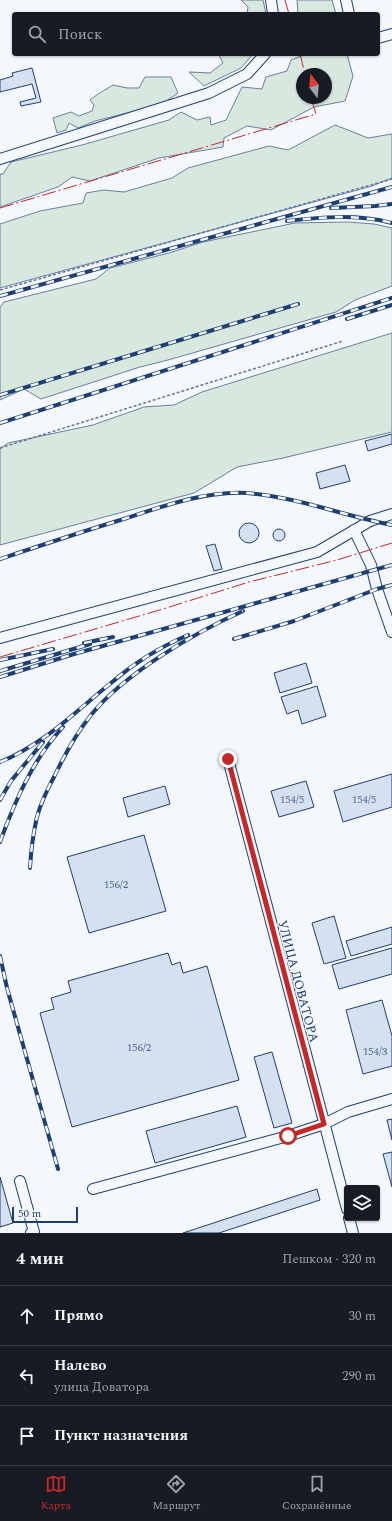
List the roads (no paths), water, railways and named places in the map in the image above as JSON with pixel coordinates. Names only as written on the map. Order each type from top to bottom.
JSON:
[{"type":"street","points":[[271,0],[273,12]]},
{"type":"street","points":[[346,0],[349,12]]},
{"type":"street","points":[[380,37],[392,34]]},
{"type":"street","points":[[0,159],[209,93],[247,74],[263,56]]},
{"type":"street","points":[[0,638],[317,552],[370,521],[392,514]]},
{"type":"street","points":[[354,530],[371,565],[392,632]]},
{"type":"street","name":"УЛИЦА ДОВАТОРА","points":[[228,759],[344,1199]]},
{"type":"street","points":[[93,1189],[288,1136],[324,1124],[348,1112],[392,1099]]},
{"type":"street","points":[[20,1181],[34,1232],[31,1233]]},
{"type":"street","points":[[350,1221],[353,1233]]},
{"type":"railway","points":[[0,296],[392,187]]},
{"type":"railway","points":[[331,208],[392,204]]},
{"type":"railway","points":[[287,221],[313,218],[353,217],[392,223]]},
{"type":"railway","points":[[0,423],[392,298]]},
{"type":"railway","points":[[0,395],[298,304]]},
{"type":"railway","points":[[347,319],[392,305]]},
{"type":"railway","points":[[0,559],[171,504],[202,496],[217,494],[247,493],[284,498],[392,525]]},
{"type":"railway","points":[[0,677],[74,654],[392,565]]},
{"type":"railway","points":[[234,639],[294,621],[377,589],[392,585]]},
{"type":"railway","points":[[30,868],[34,830],[43,801],[67,752],[80,729],[91,715],[122,685],[161,656],[203,631],[243,611]]},
{"type":"railway","points":[[0,762],[16,755],[45,737],[138,662],[157,650],[188,635]]},
{"type":"railway","points":[[84,643],[113,637]]},
{"type":"railway","points":[[0,671],[90,644]]},
{"type":"railway","points":[[0,660],[53,649]]},
{"type":"railway","points":[[0,842],[26,781],[52,739],[63,727]]},
{"type":"railway","points":[[0,800],[11,781],[43,742]]},
{"type":"railway","points":[[0,956],[7,988],[58,1169]]}]
